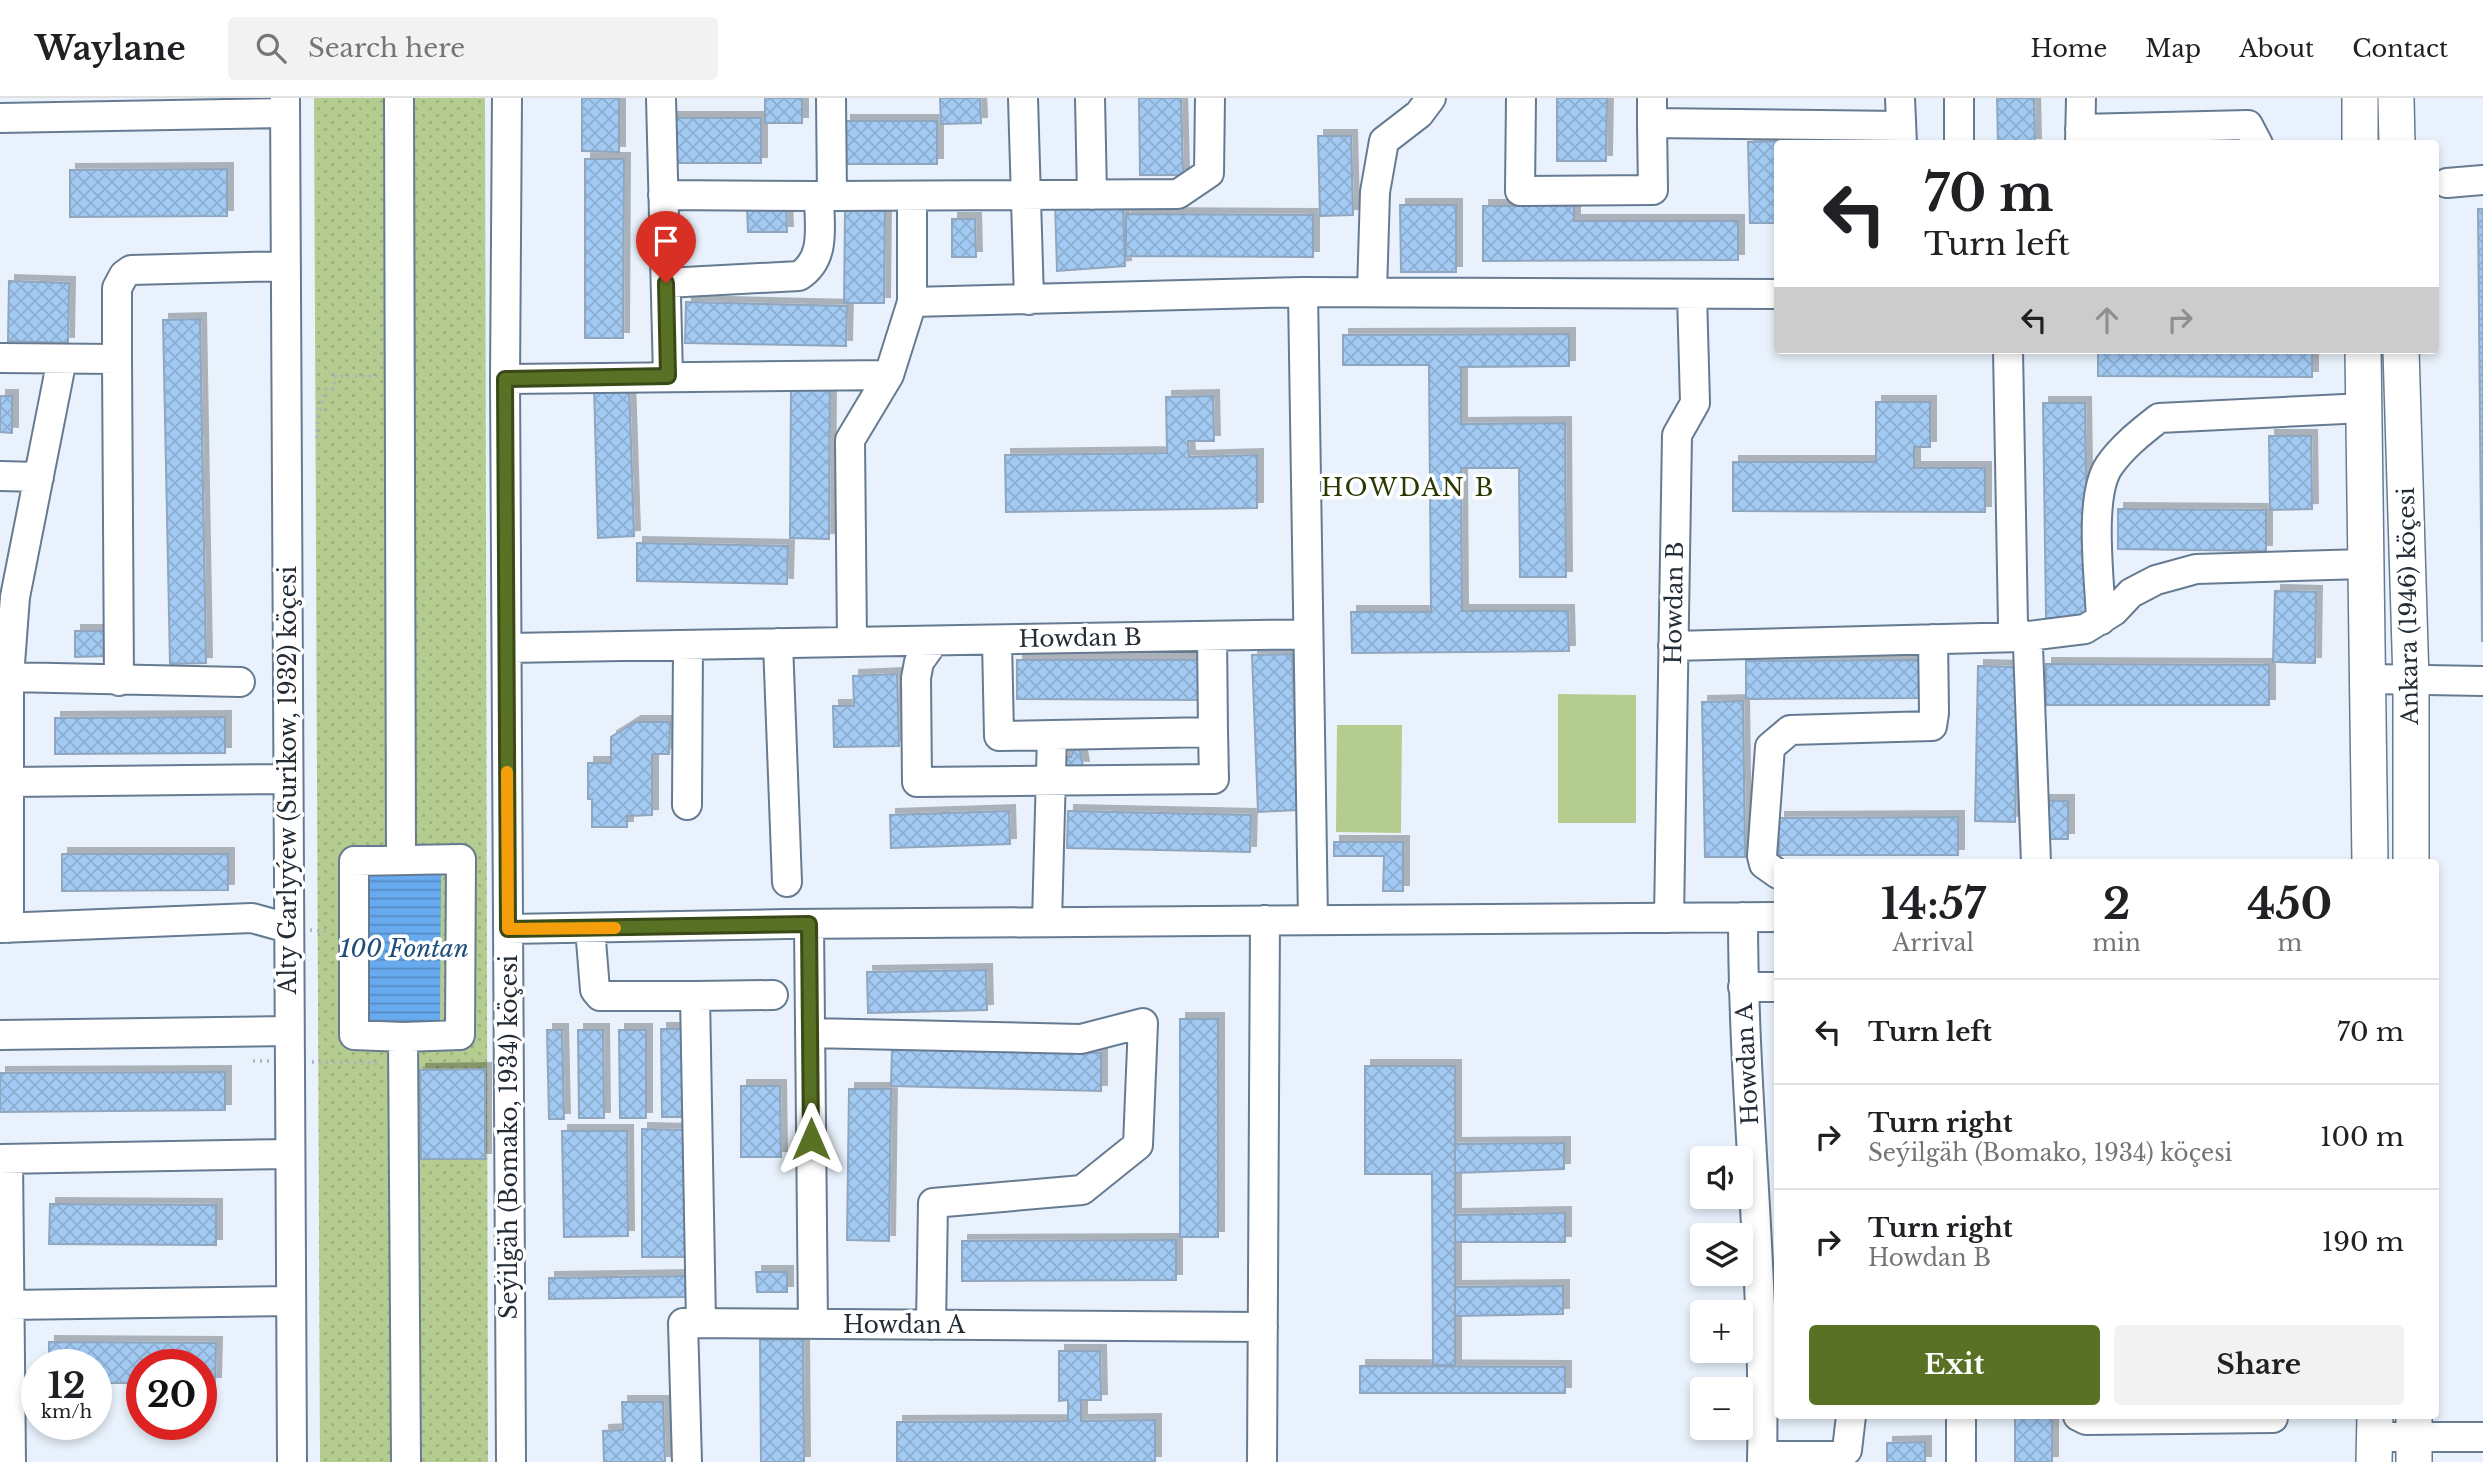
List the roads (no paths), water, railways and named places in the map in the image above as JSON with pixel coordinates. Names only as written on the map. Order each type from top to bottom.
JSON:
[{"type":"main road","points":[[2360,98],[2360,140]]},
{"type":"main road","points":[[2396,98],[2397,140]]},
{"type":"main road","name":"Ankara (1946) köçesi","points":[[2363,354],[2370,859]]},
{"type":"main road","name":"Ankara (1946) köçesi","points":[[2401,354],[2411,681],[2412,859]]},
{"type":"street","points":[[399,98],[401,859]]},
{"type":"street","name":"Seýilgäh (Bomako, 1934) köçesi","points":[[507,98],[505,379],[511,1462]]},
{"type":"street","points":[[662,98],[668,376]]},
{"type":"street","points":[[666,283],[799,275],[810,269],[818,254],[825,196],[831,98],[855,98]]},
{"type":"street","points":[[1023,98],[1029,300]]},
{"type":"street","points":[[1090,98],[1093,195]]},
{"type":"street","points":[[663,195],[912,197],[1178,194],[1209,173],[1210,98]]},
{"type":"street","points":[[1372,292],[1375,192],[1384,141],[1419,114],[1431,98]]},
{"type":"street","points":[[1521,98],[1520,191],[1653,190],[1652,110],[1813,134],[1902,135],[1900,98]]},
{"type":"street","points":[[1958,140],[1959,98]]},
{"type":"street","points":[[2081,98],[2080,136],[2248,125],[2256,140]]},
{"type":"street","points":[[0,118],[285,106]]},
{"type":"street","name":"Alty Garlyýew (Surikow, 1932) köçesi","points":[[285,106],[292,1462]]},
{"type":"street","points":[[2447,183],[2483,180]]},
{"type":"street","points":[[852,642],[850,440],[889,375],[912,302],[912,197]]},
{"type":"street","points":[[119,681],[117,288],[124,275],[131,270],[286,266]]},
{"type":"street","points":[[1303,292],[1313,920]]},
{"type":"street","points":[[912,302],[1303,292],[1774,294]]},
{"type":"street","name":"Howdan B","points":[[1669,918],[1677,435],[1695,403],[1692,294]]},
{"type":"street","points":[[2008,354],[2013,625],[2028,646],[2036,859]]},
{"type":"street","points":[[0,358],[117,359]]},
{"type":"street","points":[[62,359],[15,597],[9,677],[10,782],[4,928],[252,918],[288,928]]},
{"type":"street","points":[[505,379],[889,375]]},
{"type":"street","points":[[2101,620],[2098,509],[2101,486],[2108,468],[2136,436],[2159,418],[2365,408]]},
{"type":"street","points":[[0,477],[39,477]]},
{"type":"street","points":[[1673,646],[2021,637],[2085,629],[2101,620],[2131,593],[2156,580],[2196,569],[2365,564]]},
{"type":"street","name":"Howdan B","points":[[507,648],[1308,634]]},
{"type":"street","points":[[934,641],[919,662],[916,678],[917,782],[1214,779],[1212,636]]},
{"type":"street","points":[[1774,871],[1764,864],[1762,856],[1770,747],[1790,730],[1932,726],[1933,639]]},
{"type":"street","points":[[997,640],[999,736],[1213,732]]},
{"type":"street","points":[[778,643],[786,882]]},
{"type":"street","points":[[687,805],[688,645]]},
{"type":"street","points":[[9,677],[240,682]]},
{"type":"street","points":[[2369,679],[2483,681]]},
{"type":"street","points":[[1047,922],[1052,735]]},
{"type":"street","points":[[10,782],[288,779]]},
{"type":"street","points":[[401,859],[461,859],[460,1035],[404,1050],[354,1035],[354,861],[401,859]]},
{"type":"street","name":"Howdan A","points":[[1743,917],[1743,987],[1770,1314],[1762,1459]]},
{"type":"street","points":[[508,929],[809,924],[1774,917]]},
{"type":"street","points":[[1262,1462],[1265,920]]},
{"type":"street","points":[[809,924],[813,1324]]},
{"type":"street","points":[[590,928],[595,990],[600,996],[773,995]]},
{"type":"street","points":[[1743,987],[1774,987]]},
{"type":"street","points":[[687,1462],[683,1324],[701,1324],[695,996]]},
{"type":"street","points":[[810,1033],[1082,1040],[1143,1023],[1138,1145],[1082,1190],[933,1203],[931,1325]]},
{"type":"street","points":[[0,1035],[289,1031]]},
{"type":"street","points":[[404,1050],[406,1462]]},
{"type":"street","points":[[11,1462],[5,1408],[8,1305],[4,1159],[290,1154]]},
{"type":"street","points":[[8,1305],[291,1301]]},
{"type":"street","name":"Howdan A","points":[[701,1324],[1263,1328]]},
{"type":"street","points":[[1762,1459],[1840,1456],[1847,1450],[1851,1419]]},
{"type":"street","points":[[1961,1419],[1961,1462]]},
{"type":"street","points":[[2084,1419],[2128,1419]]},
{"type":"street","points":[[2375,1438],[2483,1437]]},
{"type":"water","name":"100 Fontan","points":[[368,869],[441,869],[440,1030],[368,1030]]},
{"type":"district","name":"HOWDAN B","points":[[1408,488]]}]
